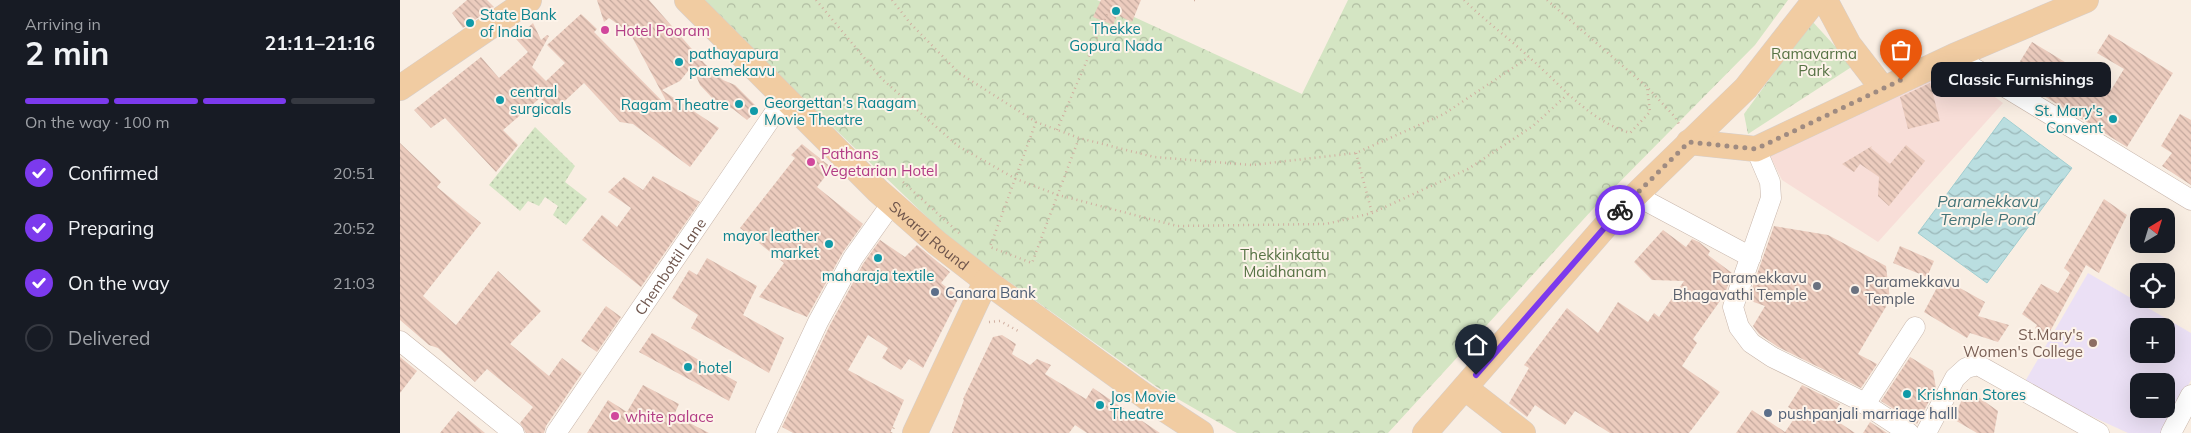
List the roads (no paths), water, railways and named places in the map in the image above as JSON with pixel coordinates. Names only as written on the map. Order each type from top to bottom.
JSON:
[{"type":"main road","name":"Swaraj Round","points":[[687,0],[784,98],[897,192],[937,243],[986,281],[1146,397],[1201,433]]},
{"type":"main road","points":[[1425,433],[1635,195],[1746,88],[1815,0]]},
{"type":"main road","points":[[1825,0],[1850,45],[1884,89]]},
{"type":"main road","points":[[1689,142],[1756,149],[1954,56],[2086,0]]},
{"type":"main road","points":[[400,88],[522,2]]},
{"type":"main road","points":[[912,430],[986,281]]},
{"type":"main road","points":[[1465,388],[1523,433]]},
{"type":"street","points":[[1954,56],[2191,200]]},
{"type":"street","name":"Chembottil Lane","points":[[556,433],[784,98]]},
{"type":"street","points":[[1756,149],[1770,182],[1771,198],[1733,307],[1739,327],[1751,343],[1772,357],[1865,404],[1909,433]]},
{"type":"street","points":[[766,433],[818,322],[853,258],[897,192]]},
{"type":"street","points":[[1635,195],[1751,257]]},
{"type":"street","points":[[1865,404],[1915,327]]},
{"type":"street","points":[[400,341],[514,433]]},
{"type":"street","points":[[1926,433],[1955,378],[1966,368],[1978,366],[2098,433]]},
{"type":"street","points":[[2171,433],[2191,395]]},
{"type":"water","name":"Paramekkavu Temple Pond","points":[[2004,117],[2072,168],[1987,283],[1918,233]]},
{"type":"place","name":"Thekke Gopura Nada","points":[[1116,11]]},
{"type":"place","name":"State Bank of India","points":[[470,23]]},
{"type":"place","name":"Hotel Pooram","points":[[605,30]]},
{"type":"place","name":"pathayapura paremekavu","points":[[679,62]]},
{"type":"place","name":"Classic Furnishings","points":[[1901,80]]},
{"type":"place","name":"central surgicals","points":[[500,100]]},
{"type":"place","name":"Ragam Theatre","points":[[739,104]]},
{"type":"place","name":"Georgettan's Raagam Movie Theatre","points":[[754,111]]},
{"type":"place","name":"St. Mary's Convent","points":[[2113,119]]},
{"type":"place","name":"Pathans Vegetarian Hotel","points":[[811,162]]},
{"type":"place","name":"mayor leather market","points":[[829,244]]},
{"type":"place","name":"maharaja textile","points":[[878,258]]},
{"type":"place","name":"Paramekkavu Bhagavathi Temple","points":[[1817,286]]},
{"type":"place","name":"Paramekkavu Temple","points":[[1855,290]]},
{"type":"place","name":"Canara Bank","points":[[935,292]]},
{"type":"place","name":"St.Mary's Women's College","points":[[2093,343]]},
{"type":"place","name":"hotel","points":[[688,367]]},
{"type":"place","name":"Krishnan Stores","points":[[1907,394]]},
{"type":"place","name":"Jos Movie Theatre","points":[[1100,405]]},
{"type":"place","name":"pushpanjali marriage halll","points":[[1768,413]]},
{"type":"place","name":"white palace","points":[[615,416]]},
{"type":"park label","name":"Ramavarma Park","points":[[1814,62]]},
{"type":"park label","name":"Thekkinkattu Maidhanam","points":[[1285,262]]}]
